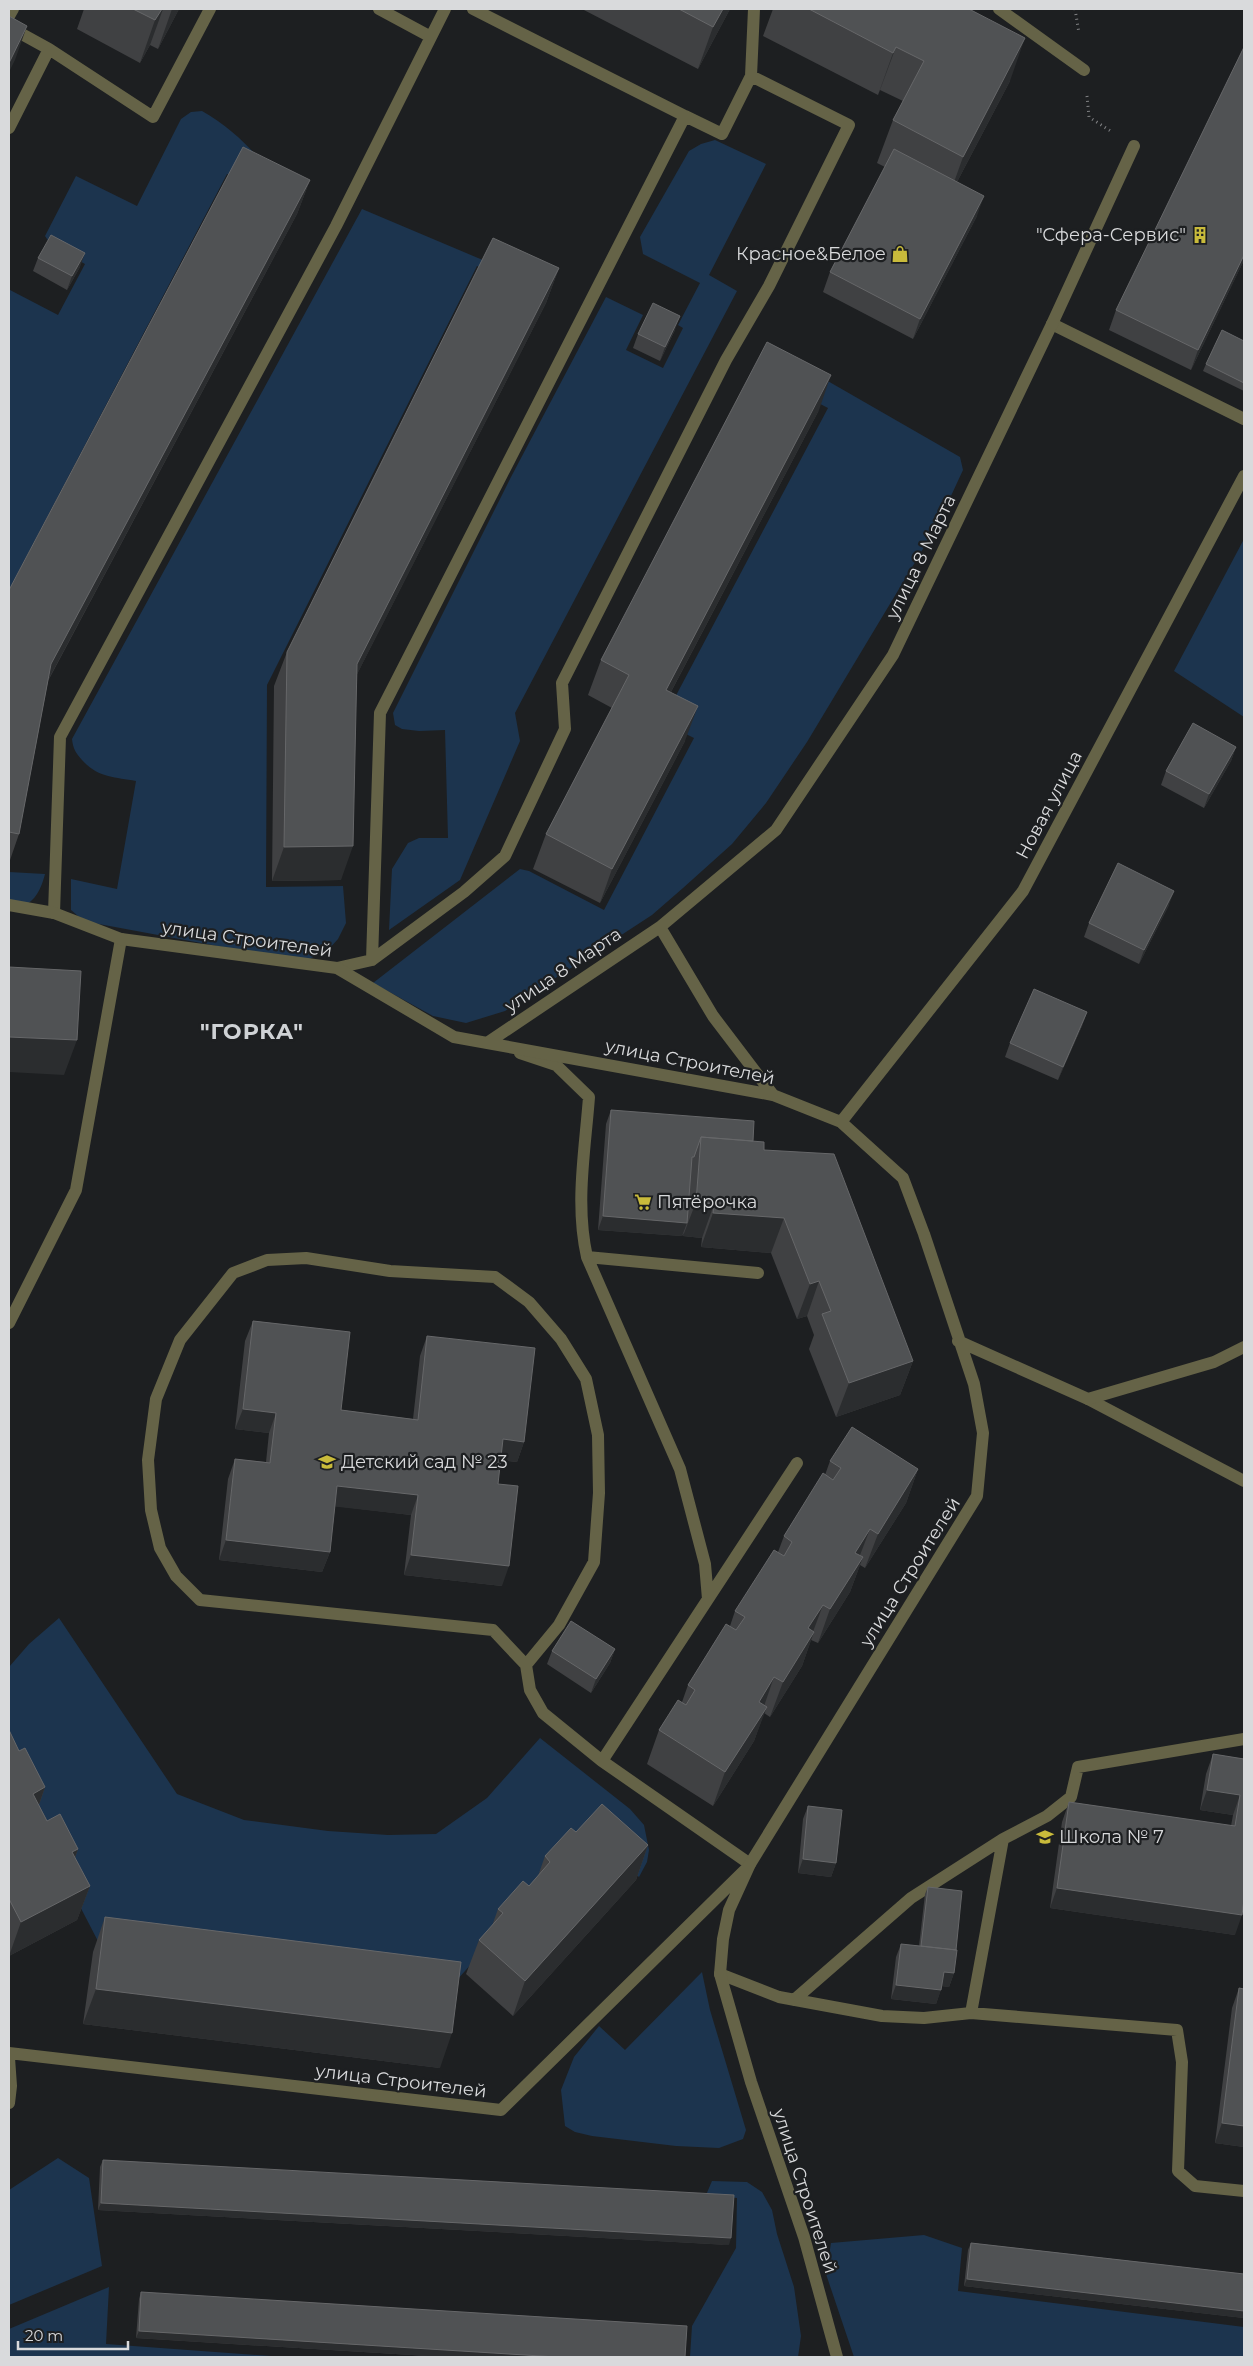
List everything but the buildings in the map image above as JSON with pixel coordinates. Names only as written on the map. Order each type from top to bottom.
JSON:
[{"type":"street","points":[[9,16],[13,9]]},
{"type":"street","points":[[9,28],[49,49],[153,117],[210,9]]},
{"type":"street","points":[[379,9],[431,37]]},
{"type":"street","points":[[54,914],[60,737],[331,234],[445,9]]},
{"type":"street","points":[[473,9],[722,134],[751,76],[754,9]]},
{"type":"street","points":[[999,9],[1084,70]]},
{"type":"street","points":[[9,128],[49,49]]},
{"type":"street","points":[[337,968],[372,960],[464,892],[505,856],[565,728],[562,683],[726,360],[769,286],[849,125],[751,76]]},
{"type":"street","points":[[372,960],[380,713],[685,116]]},
{"type":"street","name":"улица 8 Марта","points":[[487,1043],[660,927],[776,830],[894,654],[1052,324],[1134,146]]},
{"type":"street","points":[[1052,324],[1244,419]]},
{"type":"street","name":"Новая улица","points":[[841,1122],[1023,891],[1244,476]]},
{"type":"street","name":"улица Строителей","points":[[9,905],[54,914],[121,939],[337,968],[454,1037],[773,1095],[841,1122],[903,1178],[924,1234],[958,1341],[974,1384],[983,1433],[977,1496],[750,1864],[729,1910],[723,1940],[720,1974],[751,2082],[804,2237],[837,2357]]},
{"type":"street","points":[[660,927],[713,1016],[773,1095]]},
{"type":"street","points":[[9,1323],[76,1190],[121,939]]},
{"type":"street","points":[[487,1043],[556,1065],[589,1097],[580,1206],[582,1232],[587,1257],[680,1469],[705,1564],[708,1599]]},
{"type":"street","points":[[587,1257],[758,1273]]},
{"type":"street","points":[[526,1665],[559,1625],[594,1562],[599,1492],[598,1435],[586,1380],[561,1338],[530,1302],[495,1277],[390,1271],[306,1258],[267,1260],[233,1274],[180,1340],[156,1399],[148,1460],[151,1510],[160,1548],[176,1576],[200,1600],[493,1630],[526,1665],[530,1690],[543,1713],[602,1761],[750,1864]]},
{"type":"street","points":[[958,1341],[1088,1399],[1244,1481]]},
{"type":"street","points":[[1088,1399],[1214,1362],[1244,1347]]},
{"type":"street","points":[[602,1761],[797,1463]]},
{"type":"street","points":[[794,2000],[911,1898],[1003,1839],[1047,1816],[1071,1797],[1078,1767],[1244,1739]]},
{"type":"street","points":[[971,2013],[1003,1839]]},
{"type":"street","name":"улица Строителей","points":[[9,2053],[501,2110],[750,1864]]},
{"type":"street","points":[[720,1974],[794,2000],[882,2016],[924,2018],[971,2013],[1177,2030],[1182,2062],[1178,2171],[1195,2186],[1244,2191]]},
{"type":"street","points":[[9,2058],[11,2086],[9,2103]]},
{"type":"shaded area","points":[[202,111],[217,120],[243,142],[265,166],[294,208],[227,174],[9,590],[10,290],[58,315],[85,264],[51,245],[45,236],[76,176],[137,206],[181,119],[191,112]]},
{"type":"shaded area","points":[[715,140],[766,164],[709,275],[737,291],[515,713],[520,741],[460,880],[389,930],[392,869],[408,843],[419,838],[448,838],[445,730],[419,731],[402,729],[395,725],[393,713],[511,477],[606,297],[643,315],[626,350],[663,368],[683,328],[678,325],[700,283],[643,254],[640,237],[689,151],[701,144]]},
{"type":"shaded area","points":[[362,209],[549,288],[547,297],[477,266],[267,685],[266,887],[343,886],[346,923],[338,939],[327,951],[309,959],[255,953],[88,922],[71,910],[71,879],[117,889],[136,781],[107,776],[94,770],[78,755],[72,739]]},
{"type":"shaded area","points":[[786,357],[960,457],[963,470],[938,524],[807,742],[766,803],[732,844],[683,888],[652,915],[505,1011],[466,1023],[433,1016],[373,983],[520,869],[529,871],[604,910],[694,738],[662,722],[828,408],[758,372]]},
{"type":"shaded area","points":[[1244,539],[1244,717],[1174,671]]},
{"type":"shaded area","points":[[9,872],[45,874],[37,894],[29,903],[23,906],[9,907]]},
{"type":"shaded area","points":[[59,1618],[177,1794],[244,1820],[328,1831],[388,1835],[436,1834],[487,1798],[540,1738],[630,1809],[644,1825],[649,1850],[647,1862],[639,1877],[590,1833],[446,1992],[101,1947],[71,1889],[9,1779],[9,1667],[29,1644]]},
{"type":"shaded area","points":[[702,1972],[710,2010],[746,2130],[743,2139],[719,2148],[676,2146],[592,2136],[575,2132],[565,2126],[561,2090],[574,2057],[599,2026],[625,2050]]},
{"type":"shaded area","points":[[58,2158],[89,2178],[102,2266],[9,2305],[9,2190]]},
{"type":"shaded area","points":[[712,2181],[747,2182],[762,2192],[772,2210],[777,2234],[794,2287],[801,2336],[798,2357],[690,2357],[692,2326],[736,2248],[737,2198],[706,2195]]},
{"type":"shaded area","points":[[924,2235],[962,2248],[958,2291],[1244,2327],[1244,2357],[854,2357],[826,2274],[831,2243]]},
{"type":"shaded area","points":[[109,2287],[106,2344],[285,2357],[9,2357],[9,2329]]},
{"type":"place","name":"\"Сфера-Сервис\"","points":[[1200,235]]},
{"type":"place","name":"Красное&Белое","points":[[900,254]]},
{"type":"place","name":"Пятёрочка","points":[[643,1202]]},
{"type":"place","name":"Детский сад № 23","points":[[327,1462]]},
{"type":"place","name":"Школа № 7","points":[[1045,1837]]},
{"type":"district","name":"\"ГОРКА\"","points":[[252,1031]]}]
